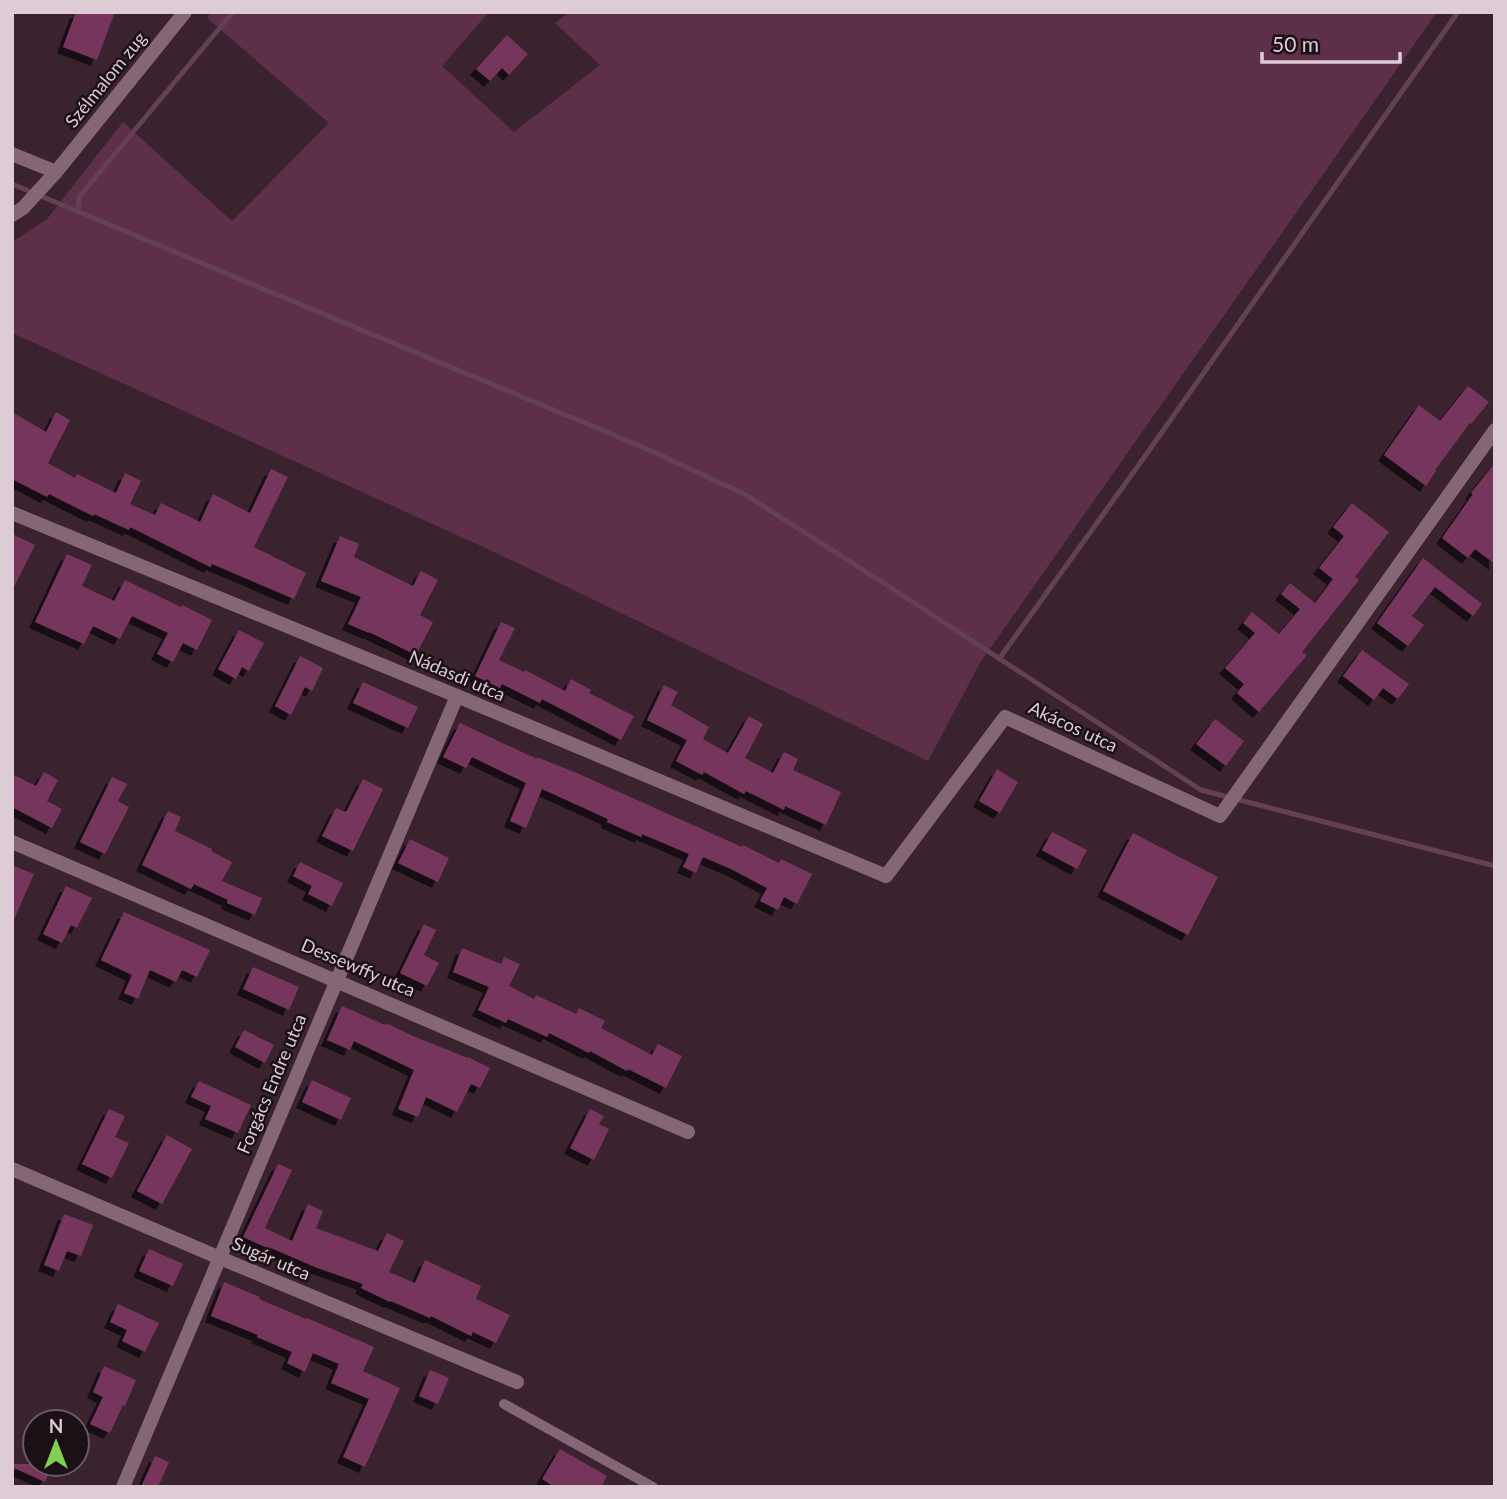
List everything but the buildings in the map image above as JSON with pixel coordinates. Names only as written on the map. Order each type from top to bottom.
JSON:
[{"type":"street","name":"Szélmalom zug","points":[[25,202],[56,172],[185,12]]},
{"type":"street","points":[[12,154],[56,172]]},
{"type":"street","name":"Akácos utca","points":[[886,876],[1005,717],[1220,816],[1495,430]]},
{"type":"street","name":"Nádasdi utca","points":[[12,513],[886,876]]},
{"type":"street","name":"Forgács Endre utca","points":[[123,1487],[457,696]]},
{"type":"street","name":"Dessewffy utca","points":[[12,842],[688,1132]]},
{"type":"street","name":"Sugár utca","points":[[12,1170],[517,1382]]},
{"type":"lane","points":[[504,1404],[653,1487]]},
{"type":"shaded area","points":[[211,12],[489,12],[442,66],[514,132],[600,65],[555,23],[570,12],[1437,12],[980,663],[928,761],[505,557],[12,333],[12,242],[47,219],[123,122],[232,221],[329,123],[207,18]]},
{"type":"waterway","points":[[78,211],[79,197],[233,12]]},
{"type":"waterway","points":[[999,659],[1458,12]]},
{"type":"waterway","points":[[12,184],[645,448],[746,495],[1201,790],[1495,866]]}]
